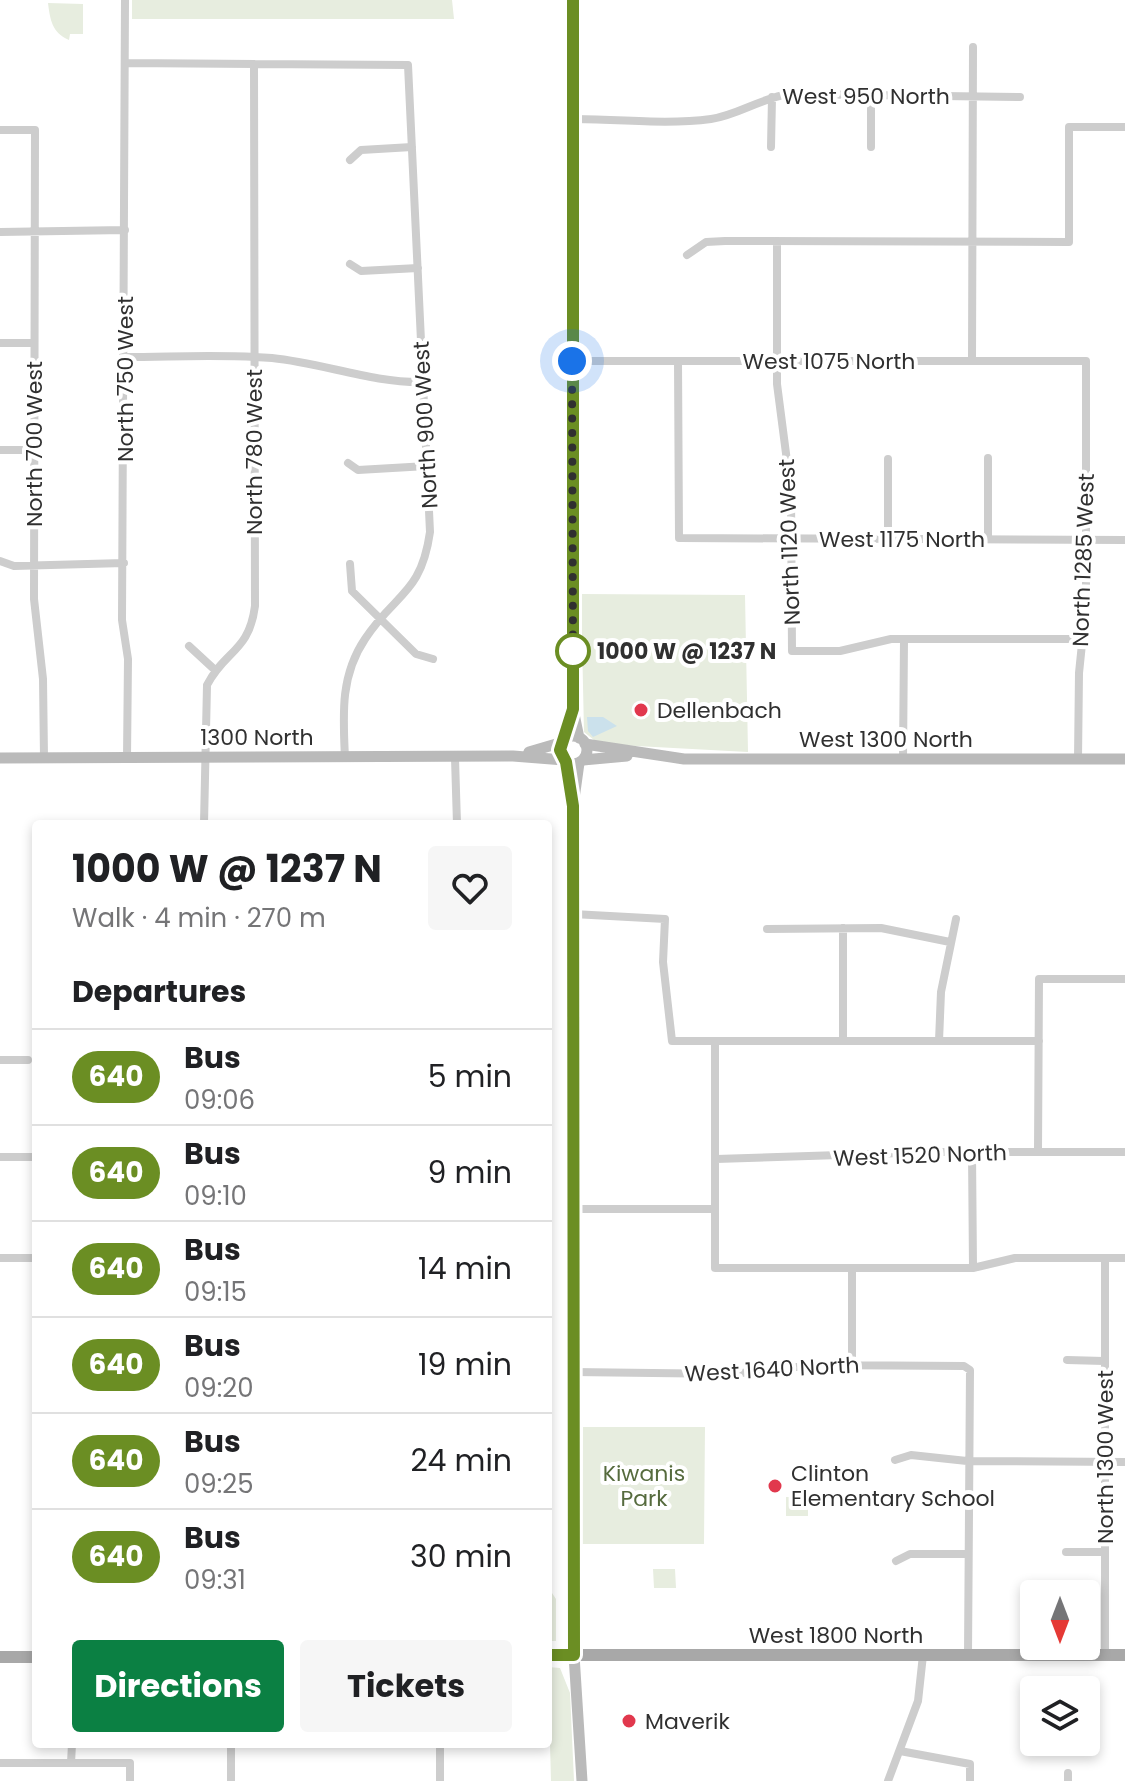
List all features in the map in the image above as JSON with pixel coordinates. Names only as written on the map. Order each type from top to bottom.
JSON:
[{"type":"main road","name":"West 1800 North","points":[[552,1655],[1125,1655]]},
{"type":"main road","points":[[0,1657],[32,1657]]},
{"type":"street","name":"North 750 West","points":[[125,0],[122,620],[128,659],[127,758]]},
{"type":"street","points":[[573,0],[573,709],[587,752],[581,761],[573,806]]},
{"type":"street","points":[[972,361],[973,47]]},
{"type":"street","points":[[125,63],[254,64]]},
{"type":"street","name":"North 900 West","points":[[254,64],[408,65],[430,532],[426,559],[418,579],[365,638],[347,676],[342,700],[345,758]]},
{"type":"street","name":"North 780 West","points":[[215,670],[244,644],[252,627],[255,606],[254,64]]},
{"type":"street","points":[[871,95],[871,147]]},
{"type":"street","points":[[771,147],[772,97]]},
{"type":"street","name":"West 950 North","points":[[572,119],[714,118],[772,97],[1020,97]]},
{"type":"street","points":[[687,255],[706,242],[1069,242],[1069,127],[1125,127]]},
{"type":"street","name":"North 700 West","points":[[0,130],[35,130],[34,566],[43,679],[44,758]]},
{"type":"street","points":[[350,160],[361,150],[412,147]]},
{"type":"street","points":[[0,232],[125,230]]},
{"type":"street","name":"North 1120 West","points":[[777,241],[777,361],[780,407],[789,462],[792,651],[840,651],[904,639]]},
{"type":"street","points":[[350,264],[361,271],[418,268]]},
{"type":"street","points":[[0,343],[34,343]]},
{"type":"street","points":[[125,357],[254,358],[332,367],[399,382],[423,382]]},
{"type":"street","name":"West 1075 North","points":[[572,361],[1086,361]]},
{"type":"street","name":"West 1175 North","points":[[678,361],[679,538],[1125,540]]},
{"type":"street","name":"North 1285 West","points":[[1078,759],[1087,540],[1086,361]]},
{"type":"street","points":[[0,450],[34,450]]},
{"type":"street","points":[[988,458],[988,539]]},
{"type":"street","points":[[888,459],[888,539]]},
{"type":"street","points":[[348,463],[358,470],[427,466]]},
{"type":"street","points":[[0,561],[14,566],[124,563]]},
{"type":"street","points":[[350,564],[352,591],[416,654],[433,659]]},
{"type":"street","points":[[903,759],[904,639],[1083,639]]},
{"type":"street","points":[[189,646],[215,670],[206,698],[204,820]]},
{"type":"street","points":[[573,709],[560,750],[573,806],[574,1655],[582,1781]]},
{"type":"street","points":[[564,740],[582,741]]},
{"type":"street","name":"1300 North","points":[[513,756],[564,740]]},
{"type":"street","name":"West 1300 North","points":[[582,741],[684,759],[1125,759]]},
{"type":"street","name":"West 1300 North","points":[[581,761],[647,754]]},
{"type":"street","name":"1300 North","points":[[0,758],[513,756],[565,761]]},
{"type":"street","points":[[455,758],[457,820]]},
{"type":"street","points":[[565,761],[581,761]]},
{"type":"street","points":[[573,914],[665,919],[663,962],[672,1041],[1039,1041]]},
{"type":"street","points":[[939,1041],[941,992],[956,919]]},
{"type":"street","points":[[843,928],[843,1041]]},
{"type":"street","points":[[767,929],[881,928],[950,942]]},
{"type":"street","points":[[1038,1152],[1039,979],[1125,979]]},
{"type":"street","points":[[715,1041],[715,1268],[973,1268],[1015,1258],[1125,1258]]},
{"type":"street","points":[[0,1060],[28,1060]]},
{"type":"street","points":[[972,1152],[973,1268]]},
{"type":"street","name":"West 1520 North","points":[[716,1159],[972,1152],[1125,1152]]},
{"type":"street","points":[[0,1157],[32,1157]]},
{"type":"street","points":[[573,1209],[713,1209]]},
{"type":"street","points":[[0,1258],[32,1258]]},
{"type":"street","name":"North 1300 West","points":[[1105,1258],[1105,1655]]},
{"type":"street","points":[[852,1268],[852,1365]]},
{"type":"street","points":[[1067,1360],[1104,1361]]},
{"type":"street","name":"West 1640 North","points":[[573,1372],[732,1374],[793,1366],[964,1366],[970,1370],[967,1461]]},
{"type":"street","points":[[895,1460],[911,1455],[967,1461],[1125,1462]]},
{"type":"street","points":[[967,1461],[968,1655]]},
{"type":"street","points":[[1066,1552],[1105,1552]]},
{"type":"street","points":[[896,1561],[910,1554],[968,1554]]},
{"type":"street","points":[[888,1781],[918,1701],[923,1655]]},
{"type":"street","points":[[71,1763],[72,1748]]},
{"type":"street","points":[[231,1748],[231,1781]]},
{"type":"street","points":[[440,1748],[440,1781]]},
{"type":"street","points":[[900,1751],[970,1764],[970,1781]]},
{"type":"street","points":[[0,1763],[130,1763],[130,1781]]},
{"type":"green space","points":[[132,0],[452,0],[454,19],[132,19]]},
{"type":"green space","points":[[48,3],[83,4],[83,34],[70,34],[69,40],[59,34],[51,20]]},
{"type":"green space","points":[[581,594],[745,595],[748,752],[599,744],[584,732]]},
{"type":"green space","name":"Kiwanis Park","points":[[583,1427],[705,1427],[704,1544],[582,1544]]},
{"type":"green space","points":[[786,1497],[808,1497],[808,1516],[786,1516]]},
{"type":"green space","points":[[653,1569],[675,1569],[676,1588],[654,1588]]},
{"type":"green space","points":[[552,1593],[556,1599],[556,1641],[552,1641]]},
{"type":"green space","points":[[552,1667],[560,1668],[570,1693],[574,1781],[551,1781]]},
{"type":"water","points":[[587,717],[603,717],[617,726],[593,737],[588,731]]},
{"type":"bus line","name":"640","points":[[552,1655],[574,1655],[573,806],[566,762],[560,755],[560,746],[566,739],[573,709],[573,0]]},
{"type":"place","name":"1000 W @ 1237 N","points":[[573,651]]},
{"type":"place","name":"Dellenbach","points":[[641,710]]},
{"type":"place","name":"Clinton Elementary School","points":[[775,1486]]},
{"type":"place","name":"Maverik","points":[[629,1721]]},
{"type":"route","points":[[572,361],[573,657],[573,651]]}]
